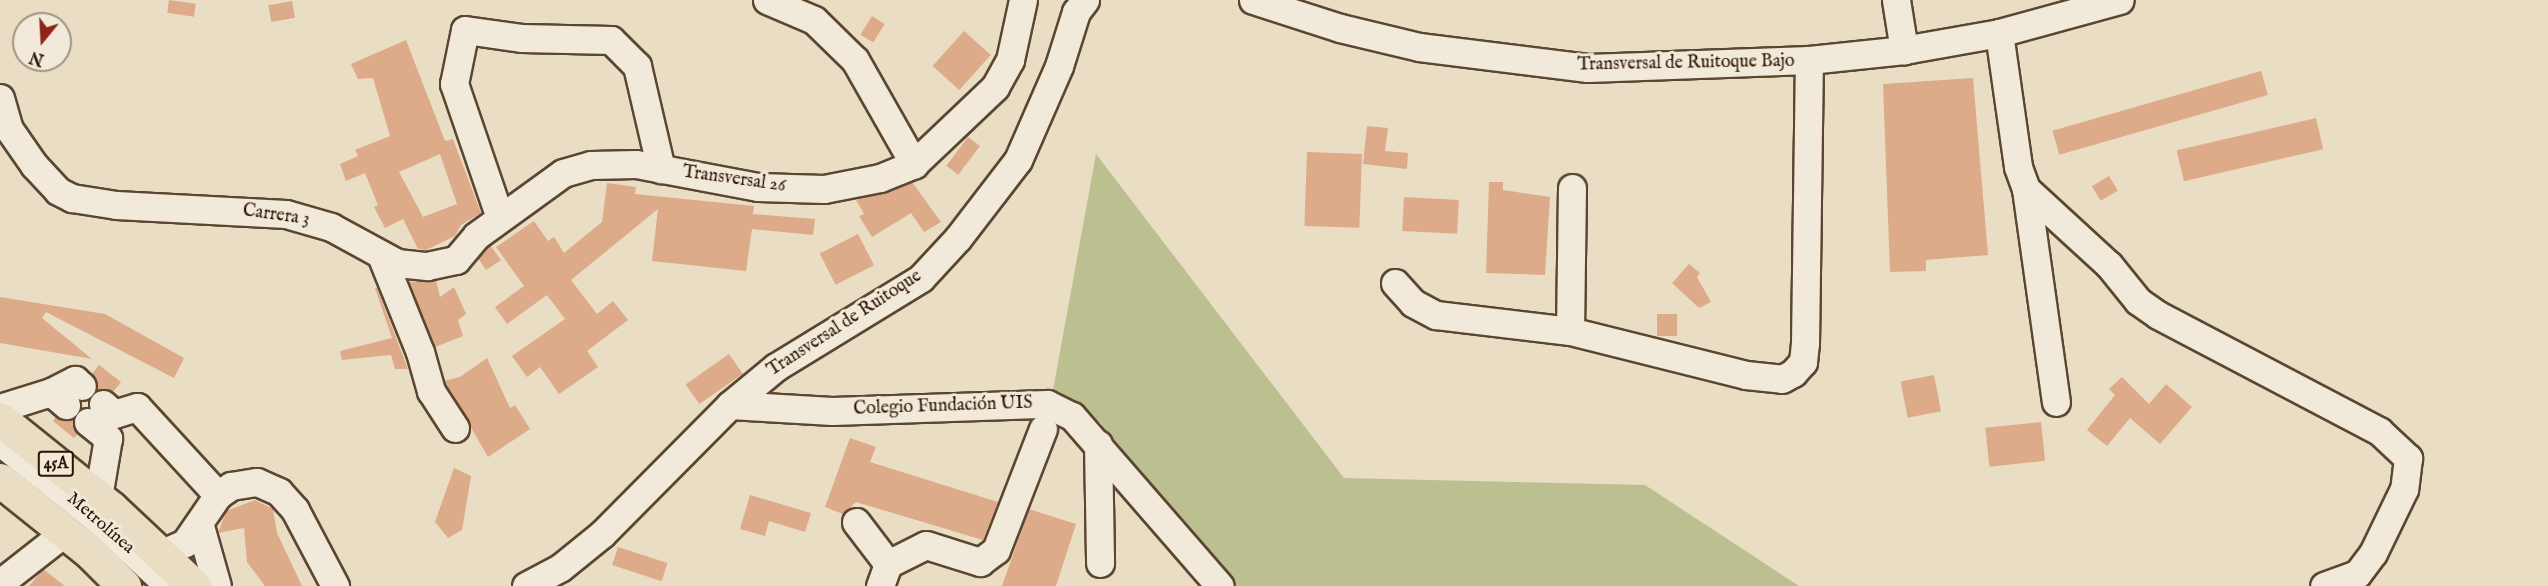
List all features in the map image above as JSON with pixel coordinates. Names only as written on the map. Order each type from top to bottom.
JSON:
[{"type":"highway","name":"45A","points":[[0,419],[98,497],[194,586]]},
{"type":"highway","name":"45A","points":[[0,480],[65,532],[124,586]]},
{"type":"street","points":[[767,0],[814,20],[855,60],[914,164]]},
{"type":"street","name":"Transversal 26","points":[[563,173],[591,165],[636,164],[758,187],[824,189],[880,178],[914,164],[939,144],[995,87],[1010,60],[1023,0]]},
{"type":"street","name":"Transversal de Ruitoque","points":[[526,586],[560,568],[602,534],[730,405],[776,367],[921,278],[957,238],[1018,160],[1059,66],[1076,12],[1084,0]]},
{"type":"street","name":"Transversal de Ruitoque Bajo","points":[[1253,0],[1340,28],[1419,47],[1522,63],[1587,68],[1809,60],[1904,50],[1999,33],[2120,0]]},
{"type":"street","points":[[1896,0],[1904,50]]},
{"type":"street","points":[[500,218],[454,84],[465,30],[522,38],[611,39],[637,66],[661,169]]},
{"type":"street","points":[[1999,33],[2018,167],[2026,189],[2056,402]]},
{"type":"street","points":[[1395,283],[1413,303],[1437,315],[1570,331],[1746,375],[1782,379],[1793,373],[1803,362],[1805,343],[1809,60]]},
{"type":"street","name":"Carrera 3","points":[[0,98],[9,129],[34,165],[58,191],[72,198],[116,205],[286,214],[331,227],[381,255],[414,267],[456,260],[476,236],[563,173]]},
{"type":"street","points":[[1570,331],[1572,188]]},
{"type":"street","points":[[2026,189],[2109,265],[2138,301],[2158,315],[2379,431],[2408,458],[2404,489],[2373,553],[2357,574],[2324,586]]},
{"type":"street","points":[[381,255],[420,352],[431,391],[455,429]]},
{"type":"street","points":[[0,408],[66,394]]},
{"type":"street","name":"Colegio Fundación UIS","points":[[730,405],[832,411],[1047,404],[1072,416],[1098,444],[1206,580]]},
{"type":"street","points":[[98,497],[108,438],[95,413],[114,414],[137,407],[218,495]]},
{"type":"street","points":[[856,522],[884,575],[926,545],[980,562],[996,550],[1043,429]]},
{"type":"street","name":"Metrolínea","points":[[0,442],[99,521],[169,586]]},
{"type":"street","points":[[1098,444],[1100,563]]},
{"type":"street","name":"Metrolínea","points":[[0,456],[92,530],[151,586]]},
{"type":"street","points":[[160,554],[185,543],[200,526],[218,495],[231,486],[257,482],[279,492],[295,510],[335,586]]},
{"type":"street","points":[[200,526],[217,586]]},
{"type":"street","points":[[3,575],[65,532]]},
{"type":"green space","points":[[1096,154],[1344,478],[1645,485],[1799,586],[1227,586],[1133,476],[1101,423],[1053,390]]},
{"type":"building","points":[[169,0],[196,4],[194,17],[167,13]]},
{"type":"building","points":[[292,1],[295,18],[271,22],[268,5]]},
{"type":"building","points":[[872,16],[885,24],[873,43],[860,35]]},
{"type":"building","points":[[964,31],[991,55],[959,90],[933,66]]},
{"type":"building","points":[[406,40],[445,141],[453,139],[481,213],[461,225],[455,236],[426,250],[418,249],[403,219],[385,228],[374,207],[378,205],[365,173],[346,181],[340,164],[358,156],[355,150],[390,136],[373,78],[358,79],[351,64]],"holes":[[[440,154],[457,204],[423,217],[399,172]]]},
{"type":"building","points":[[2261,71],[2268,95],[2059,155],[2052,131]]},
{"type":"building","points":[[1973,78],[1988,255],[1926,260],[1926,271],[1890,272],[1883,84]]},
{"type":"building","points":[[2316,118],[2323,149],[2184,181],[2177,150]]},
{"type":"building","points":[[1367,126],[1388,128],[1385,151],[1408,153],[1407,169],[1363,164]]},
{"type":"building","points":[[968,137],[980,146],[958,175],[946,166]]},
{"type":"building","points":[[1307,152],[1362,154],[1359,228],[1304,226]]},
{"type":"building","points":[[2109,176],[2118,191],[2101,201],[2092,186]]},
{"type":"building","points":[[912,182],[941,222],[924,232],[911,213],[872,237],[859,216],[864,214],[856,200]]},
{"type":"building","points":[[1489,182],[1503,182],[1503,190],[1550,197],[1545,275],[1486,273]]},
{"type":"building","points":[[607,183],[636,187],[635,194],[754,206],[753,214],[815,219],[813,235],[752,229],[746,271],[652,261],[658,209],[571,280],[597,314],[613,301],[628,320],[587,351],[598,367],[559,394],[540,367],[527,377],[512,356],[565,319],[547,295],[507,324],[495,307],[524,286],[496,247],[534,221],[548,241],[554,237],[564,253],[602,222]]},
{"type":"building","points":[[1404,197],[1459,200],[1457,234],[1402,231]]},
{"type":"building","points":[[858,234],[874,265],[836,285],[820,254]]},
{"type":"building","points":[[490,245],[501,260],[486,270],[478,258]]},
{"type":"building","points":[[1689,264],[1700,273],[1697,277],[1711,302],[1699,308],[1672,283]]},
{"type":"building","points":[[436,280],[440,297],[454,287],[466,314],[458,320],[463,336],[435,347],[409,282]]},
{"type":"building","points":[[375,288],[377,288],[408,369],[395,369],[391,355],[342,360],[340,351],[392,338]]},
{"type":"building","points":[[0,297],[105,314],[184,358],[174,378],[46,312],[42,318],[92,359],[0,343]]},
{"type":"building","points":[[1657,314],[1677,314],[1677,336],[1657,336]]},
{"type":"building","points":[[729,354],[743,374],[699,404],[686,384]]},
{"type":"building","points":[[487,358],[510,408],[515,405],[530,429],[488,457],[444,381],[460,377]]},
{"type":"building","points":[[99,365],[121,382],[113,392],[97,390],[92,374]]},
{"type":"building","points":[[1934,375],[1941,411],[1908,418],[1901,381]]},
{"type":"building","points":[[2122,377],[2149,404],[2166,384],[2192,407],[2160,444],[2130,418],[2107,446],[2087,430],[2115,395],[2109,389]]},
{"type":"building","points":[[56,417],[73,419],[78,434],[74,438],[53,421]]},
{"type":"building","points":[[2041,422],[2045,461],[1989,467],[1985,428]]},
{"type":"building","points":[[850,438],[876,447],[870,462],[998,502],[983,540],[856,502],[843,514],[825,507]]},
{"type":"building","points":[[454,468],[471,476],[462,530],[448,538],[435,522]]},
{"type":"building","points":[[750,495],[811,513],[805,532],[769,521],[765,536],[740,529]]},
{"type":"building","points":[[255,500],[273,509],[277,533],[302,586],[265,586],[247,562],[244,528],[218,533],[226,511]]},
{"type":"building","points":[[1029,509],[1076,524],[1056,586],[1002,586]]},
{"type":"building","points":[[618,547],[667,563],[662,581],[612,565]]},
{"type":"building","points":[[43,569],[65,586],[29,586]]}]
